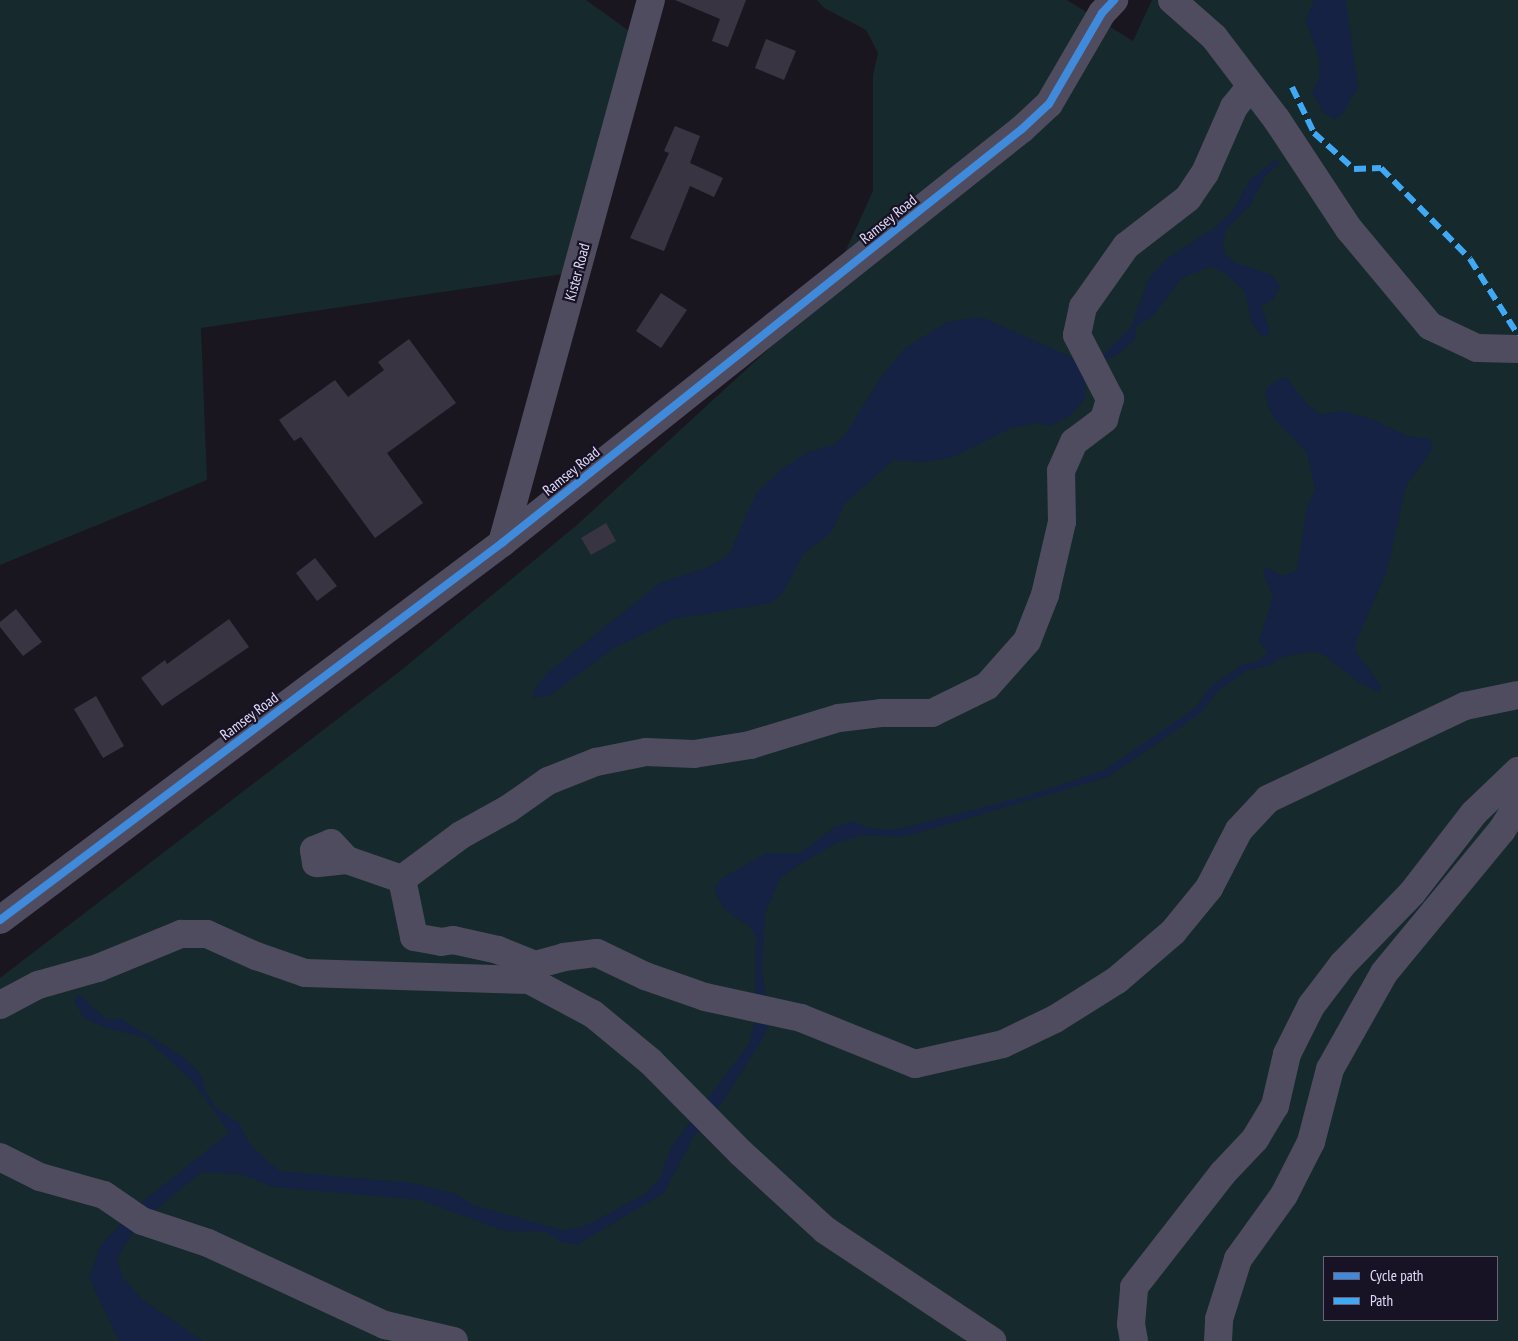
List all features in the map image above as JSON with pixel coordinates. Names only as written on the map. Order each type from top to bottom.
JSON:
[{"type":"street","name":"Kister Road","points":[[502,543],[651,0]]},
{"type":"street","name":"Ramsey Road","points":[[0,920],[502,543],[1022,129],[1049,104],[1102,13],[1114,0]]},
{"type":"street","points":[[1173,1],[1214,37],[1251,86],[1349,229],[1430,326],[1477,348],[1518,349]]},
{"type":"street","points":[[402,879],[461,835],[508,809],[548,781],[596,762],[646,752],[694,754],[750,745],[839,718],[881,713],[932,713],[987,686],[1027,641],[1044,595],[1062,522],[1062,471],[1074,442],[1104,419],[1110,399],[1077,335],[1083,307],[1126,246],[1188,198],[1205,173],[1234,107],[1251,86]]},
{"type":"street","points":[[402,879],[414,937],[441,942],[453,940],[498,950],[535,966],[564,957],[597,953],[645,976],[705,997],[802,1018],[915,1064],[1003,1044],[1055,1019],[1117,980],[1173,932],[1209,888],[1239,830],[1268,799],[1312,781],[1464,706],[1518,694]]},
{"type":"street","points":[[1134,1341],[1130,1324],[1134,1287],[1223,1173],[1256,1139],[1275,1106],[1287,1054],[1310,1006],[1343,964],[1412,893],[1474,813],[1518,771]]},
{"type":"street","points":[[1218,1341],[1219,1320],[1238,1259],[1284,1195],[1312,1142],[1330,1068],[1384,973],[1502,830],[1518,804]]},
{"type":"street","points":[[346,860],[402,879]]},
{"type":"street","points":[[0,1005],[38,985],[98,968],[181,934],[207,934],[256,956],[305,973],[529,980],[593,1014],[651,1062],[741,1153],[825,1230],[992,1341]]},
{"type":"street","points":[[0,1158],[40,1177],[104,1195],[142,1220],[208,1243],[385,1326],[454,1341]]},
{"type":"green space","points":[[0,0],[586,0],[632,33],[563,274],[201,328],[207,480],[0,565]]},
{"type":"green space","points":[[817,0],[1067,0],[1133,41],[1152,0],[1518,0],[1518,1341],[0,1341],[0,978],[404,668],[578,524],[824,298],[873,191],[873,75],[878,53],[866,30],[824,8]]},
{"type":"water","points":[[1314,0],[1346,0],[1358,87],[1343,114],[1334,119],[1323,112],[1312,93],[1319,78],[1320,60],[1306,21]]},
{"type":"water","points":[[1276,159],[1279,164],[1266,175],[1250,206],[1226,229],[1223,242],[1225,254],[1236,263],[1272,275],[1280,286],[1273,300],[1261,306],[1270,331],[1267,336],[1262,337],[1252,323],[1245,292],[1225,273],[1211,266],[1182,278],[1153,316],[1136,327],[1135,340],[1118,354],[1105,360],[1103,355],[1131,327],[1149,278],[1165,260],[1216,227],[1232,212],[1250,180]]},
{"type":"water","points":[[981,317],[1071,357],[1085,377],[1086,396],[1072,414],[1051,426],[1036,423],[1012,428],[953,457],[924,462],[894,460],[845,503],[831,533],[804,553],[782,594],[770,603],[674,619],[614,648],[549,696],[534,698],[533,692],[546,674],[660,583],[706,568],[729,555],[757,492],[782,469],[806,453],[835,444],[844,436],[882,376],[904,349],[947,322]]},
{"type":"water","points":[[1286,377],[1306,403],[1320,414],[1343,411],[1371,419],[1407,436],[1429,439],[1433,448],[1406,486],[1387,571],[1356,642],[1356,652],[1377,680],[1381,688],[1380,692],[1360,683],[1321,653],[1307,652],[1282,657],[1270,665],[1246,671],[1218,691],[1201,713],[1108,777],[921,832],[899,837],[864,835],[836,843],[794,868],[781,877],[765,913],[762,969],[769,1024],[762,1040],[715,1113],[694,1136],[664,1193],[577,1245],[561,1242],[545,1232],[504,1231],[421,1200],[274,1187],[240,1174],[202,1172],[138,1224],[117,1258],[123,1278],[144,1301],[203,1341],[119,1341],[89,1278],[101,1245],[142,1202],[229,1133],[194,1083],[146,1038],[103,1027],[83,1017],[74,1001],[79,994],[106,1019],[121,1019],[183,1057],[202,1075],[205,1091],[215,1107],[239,1123],[251,1146],[279,1171],[413,1183],[456,1194],[473,1205],[562,1230],[579,1228],[599,1219],[645,1194],[660,1178],[671,1147],[749,1044],[755,1021],[756,937],[751,927],[724,909],[714,889],[721,879],[766,853],[800,853],[835,827],[853,821],[868,828],[894,830],[1027,796],[1104,770],[1195,708],[1210,687],[1242,665],[1257,661],[1268,653],[1259,641],[1273,597],[1263,572],[1266,567],[1283,576],[1297,570],[1307,507],[1315,489],[1307,453],[1273,417],[1268,405],[1265,391],[1273,383]]},
{"type":"building","points":[[675,0],[746,0],[728,47],[712,41],[720,19]]},
{"type":"building","points":[[766,39],[796,51],[784,80],[755,68]]},
{"type":"building","points":[[675,126],[700,136],[690,163],[723,178],[714,197],[690,186],[664,251],[630,238],[669,153],[664,151]]},
{"type":"building","points":[[661,293],[687,310],[661,348],[636,331]]},
{"type":"building","points":[[409,339],[456,403],[387,453],[423,503],[375,538],[301,437],[294,441],[279,420],[335,380],[348,397],[384,370],[378,362]]},
{"type":"building","points":[[606,523],[616,541],[591,555],[581,538]]},
{"type":"building","points":[[315,558],[337,586],[317,601],[296,573]]},
{"type":"building","points":[[16,609],[42,642],[23,656],[0,627],[0,622]]},
{"type":"building","points":[[229,619],[249,647],[162,706],[141,678],[165,660],[167,664]]},
{"type":"building","points":[[96,696],[124,746],[103,758],[74,709]]},
{"type":"marked path","points":[[1292,87],[1314,133],[1354,169],[1381,168],[1470,259],[1518,335]]},
{"type":"cycle path","points":[[0,920],[502,543],[1022,129],[1049,104],[1102,13],[1114,0]]}]
